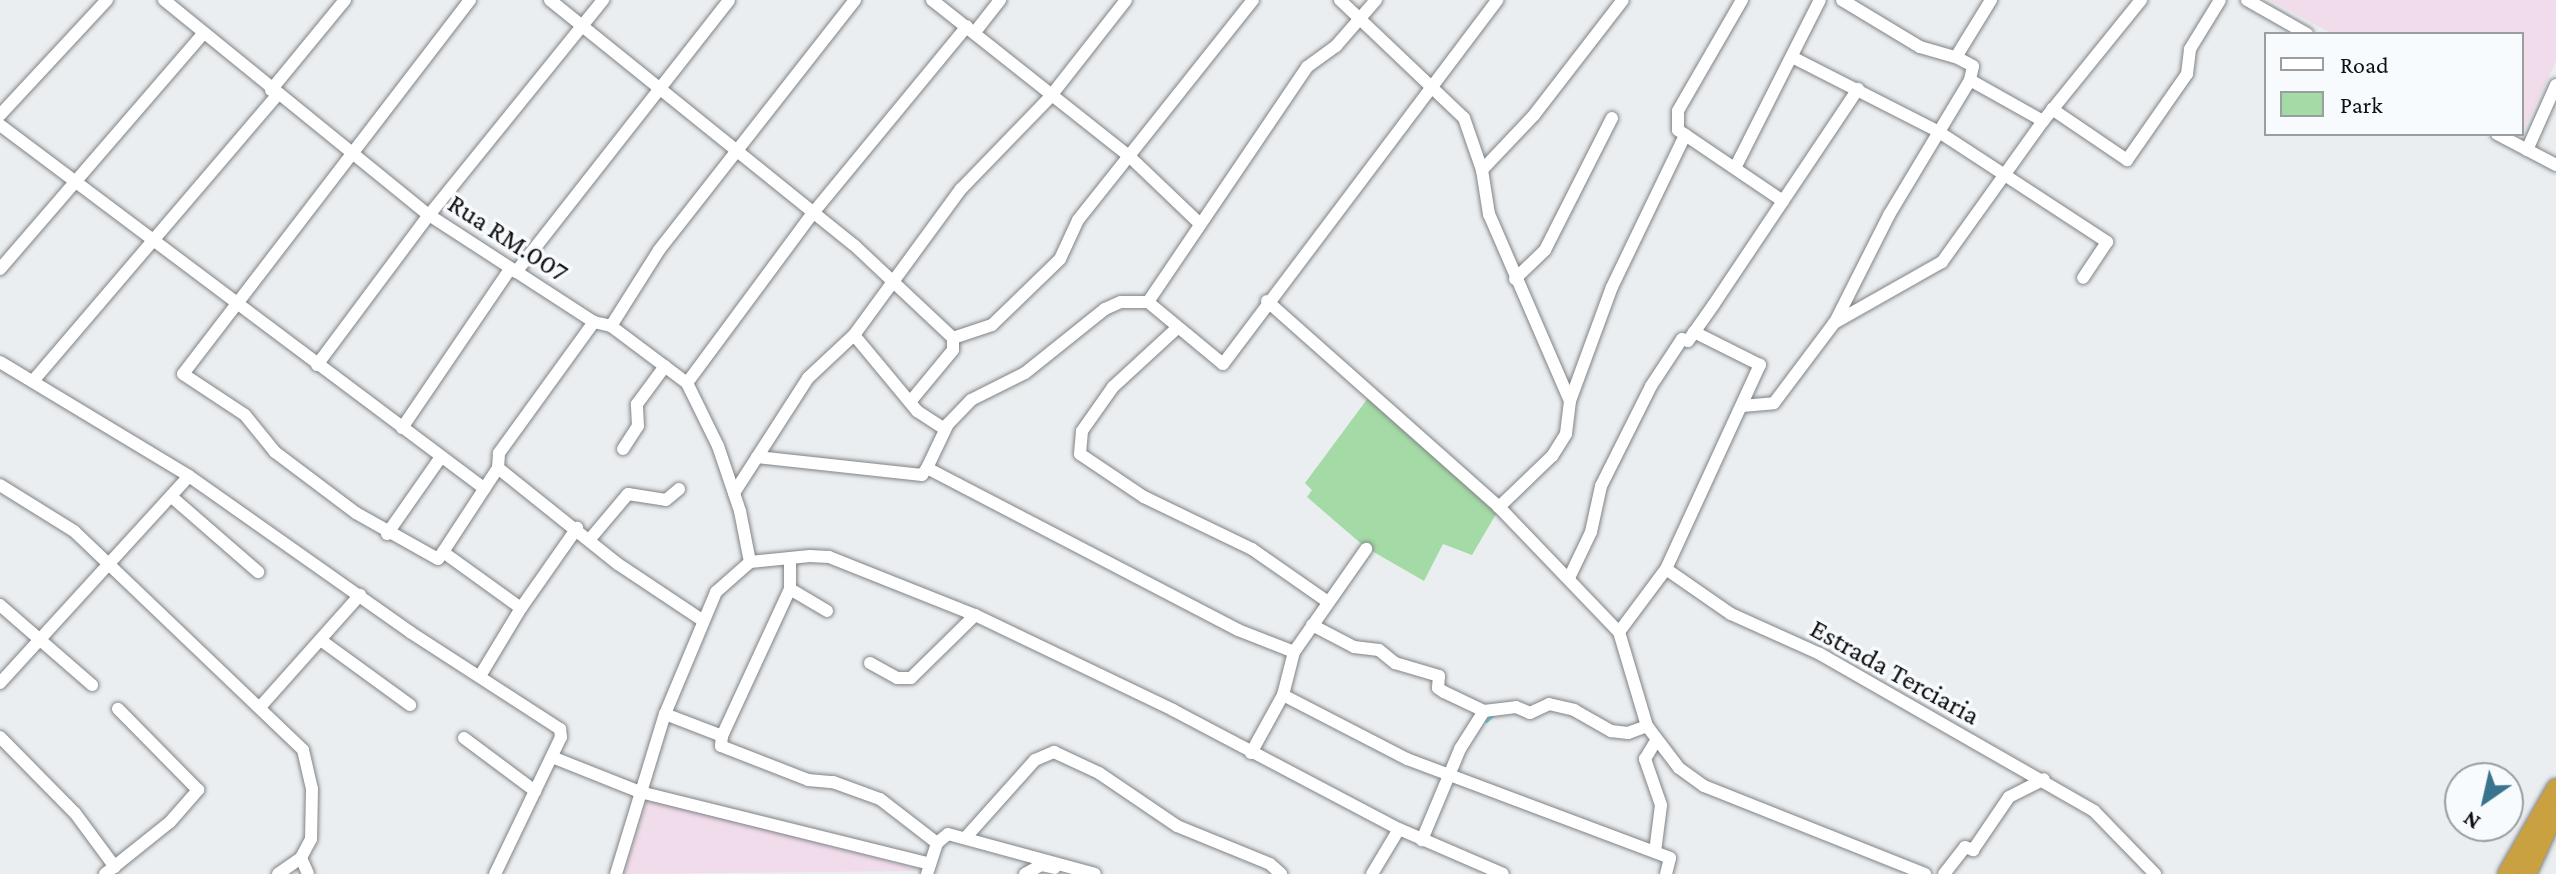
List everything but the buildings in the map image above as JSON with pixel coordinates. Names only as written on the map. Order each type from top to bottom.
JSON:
[{"type":"highway","points":[[2507,874],[2556,788]]},
{"type":"highway","points":[[2527,874],[2556,811]]},
{"type":"street","points":[[0,115],[107,0]]},
{"type":"street","name":"Rua RM.007","points":[[164,0],[202,35],[429,215],[594,322],[611,326],[687,383],[734,493],[750,562]]},
{"type":"street","points":[[33,381],[96,301],[155,241],[345,0]]},
{"type":"street","points":[[470,0],[183,374],[245,415],[275,452],[387,534],[438,559],[498,468],[499,453],[594,322]]},
{"type":"street","points":[[550,0],[813,213],[953,338],[953,350],[910,402]]},
{"type":"street","points":[[317,365],[429,215],[603,0]]},
{"type":"street","points":[[402,428],[513,270],[729,0]]},
{"type":"street","points":[[611,326],[659,250],[855,0]]},
{"type":"street","points":[[932,0],[1050,97],[1130,157],[1199,223]]},
{"type":"street","points":[[687,383],[813,213],[971,29],[1000,0]]},
{"type":"street","points":[[734,493],[808,378],[854,335],[893,286],[961,189],[1050,97],[1126,0]]},
{"type":"street","points":[[953,338],[992,325],[1023,299],[1060,259],[1078,220],[1253,0]]},
{"type":"street","points":[[1340,0],[1435,86],[1464,118],[1482,170],[1489,214],[1570,401]]},
{"type":"street","points":[[1148,302],[1199,223],[1274,122],[1307,67],[1361,20],[1376,0]]},
{"type":"street","points":[[757,457],[922,475],[945,429],[971,400],[1025,373],[1105,309],[1121,302],[1148,302],[1176,329],[1223,364],[1267,301],[1435,86],[1497,0]]},
{"type":"street","points":[[1482,170],[1534,115],[1623,0]]},
{"type":"street","points":[[1742,0],[1678,111],[1678,130],[1736,166],[1783,201]]},
{"type":"street","points":[[1736,166],[1794,58],[1820,0]]},
{"type":"street","points":[[1742,406],[1774,403],[1787,392],[1834,323],[1889,215],[1970,80],[1973,66],[1956,57],[1920,47],[1842,0]]},
{"type":"street","points":[[1956,57],[1991,0]]},
{"type":"street","points":[[1834,323],[1942,262],[2052,109],[2141,0]]},
{"type":"street","points":[[2052,109],[2127,160],[2187,74],[2190,49],[2220,0]]},
{"type":"street","points":[[2247,0],[2303,32]]},
{"type":"street","points":[[0,269],[202,35]]},
{"type":"street","points":[[1794,58],[1939,132],[2004,173],[2061,217],[2107,242],[2083,278]]},
{"type":"street","points":[[1970,80],[2043,121]]},
{"type":"street","points":[[2527,150],[2556,85]]},
{"type":"street","points":[[1569,578],[1591,532],[1601,486],[1639,406],[1682,339],[1688,341],[1858,89]]},
{"type":"street","points":[[1515,279],[1545,250],[1612,118]]},
{"type":"street","points":[[0,125],[235,305],[485,489]]},
{"type":"street","points":[[1499,507],[1552,456],[1566,434],[1570,401],[1595,326],[1685,135]]},
{"type":"street","points":[[2501,136],[2556,165]]},
{"type":"street","points":[[1267,301],[1499,507],[1619,632],[1647,726],[1679,768],[1704,786],[1925,874]]},
{"type":"street","points":[[1176,329],[1113,387],[1082,431],[1080,454],[1144,497],[1252,549],[1328,602]]},
{"type":"street","points":[[1619,632],[1666,569],[1760,365],[1694,332]]},
{"type":"street","points":[[854,335],[910,402],[945,429]]},
{"type":"street","points":[[0,362],[189,476],[560,729],[552,757],[495,874]]},
{"type":"street","points":[[623,449],[638,426],[637,404],[665,366]]},
{"type":"street","points":[[387,534],[441,457]]},
{"type":"street","points":[[498,468],[702,620]]},
{"type":"street","points":[[927,468],[1238,630],[1294,652]]},
{"type":"street","points":[[0,683],[173,498],[189,476]]},
{"type":"street","points":[[0,485],[74,531],[261,706],[303,750],[312,789],[311,839],[301,858],[278,874]]},
{"type":"street","points":[[590,539],[628,494],[666,500],[679,489]]},
{"type":"street","points":[[173,498],[258,572]]},
{"type":"street","points":[[480,676],[521,608],[577,528]]},
{"type":"street","points":[[1251,753],[1283,695],[1294,652],[1366,549]]},
{"type":"street","points":[[443,552],[521,608]]},
{"type":"street","points":[[616,874],[665,714],[716,592],[750,562],[829,557],[975,615],[1399,829],[1503,874]]},
{"type":"street","points":[[790,558],[790,589],[722,736],[721,746],[808,780],[833,782],[880,799],[937,843]]},
{"type":"street","name":"Estrada Terciaria","points":[[1666,569],[1731,614],[1820,654],[2044,779],[2094,811],[2155,874]]},
{"type":"street","points":[[790,589],[827,611]]},
{"type":"street","points":[[261,706],[360,595]]},
{"type":"street","points":[[0,605],[92,685]]},
{"type":"street","points":[[870,663],[897,678],[911,678],[975,615]]},
{"type":"street","points":[[1312,625],[1354,647],[1379,650],[1395,663],[1439,676],[1438,688],[1484,711],[1516,707],[1530,713],[1549,704],[1574,710],[1611,731],[1628,733],[1647,726]]},
{"type":"street","points":[[322,641],[410,705]]},
{"type":"street","points":[[1283,695],[1449,775],[1670,858],[1666,874]]},
{"type":"street","points":[[0,737],[75,813],[110,871],[170,822],[198,790],[118,709]]},
{"type":"street","points":[[1422,840],[1449,775],[1484,711]]},
{"type":"street","points":[[665,714],[722,736]]},
{"type":"street","points":[[464,738],[535,791]]},
{"type":"street","points":[[1655,852],[1661,805],[1645,759],[1656,741]]},
{"type":"street","points":[[967,836],[1035,760],[1054,752],[1099,773],[1177,826],[1270,864],[1281,874]]},
{"type":"street","points":[[552,757],[640,792],[928,869],[937,843],[948,834],[967,836],[1095,874]]},
{"type":"street","points":[[1944,874],[1965,847],[1973,850],[2009,797],[2044,779]]},
{"type":"street","points":[[1372,874],[1399,829]]},
{"type":"street","points":[[301,858],[308,874]]},
{"type":"street","points":[[1025,874],[1041,865],[1076,868]]},
{"type":"shaded area","points":[[2270,0],[2556,0],[2556,61],[2524,130],[2524,32],[2329,32]]},
{"type":"shaded area","points":[[648,798],[923,871],[624,874]]},
{"type":"green space","points":[[1368,398],[1499,509],[1472,555],[1443,544],[1424,581],[1365,547],[1307,497],[1312,490],[1305,483]]},
{"type":"waterway","points":[[1578,707],[1595,716]]},
{"type":"waterway","points":[[1486,721],[1493,715]]}]
